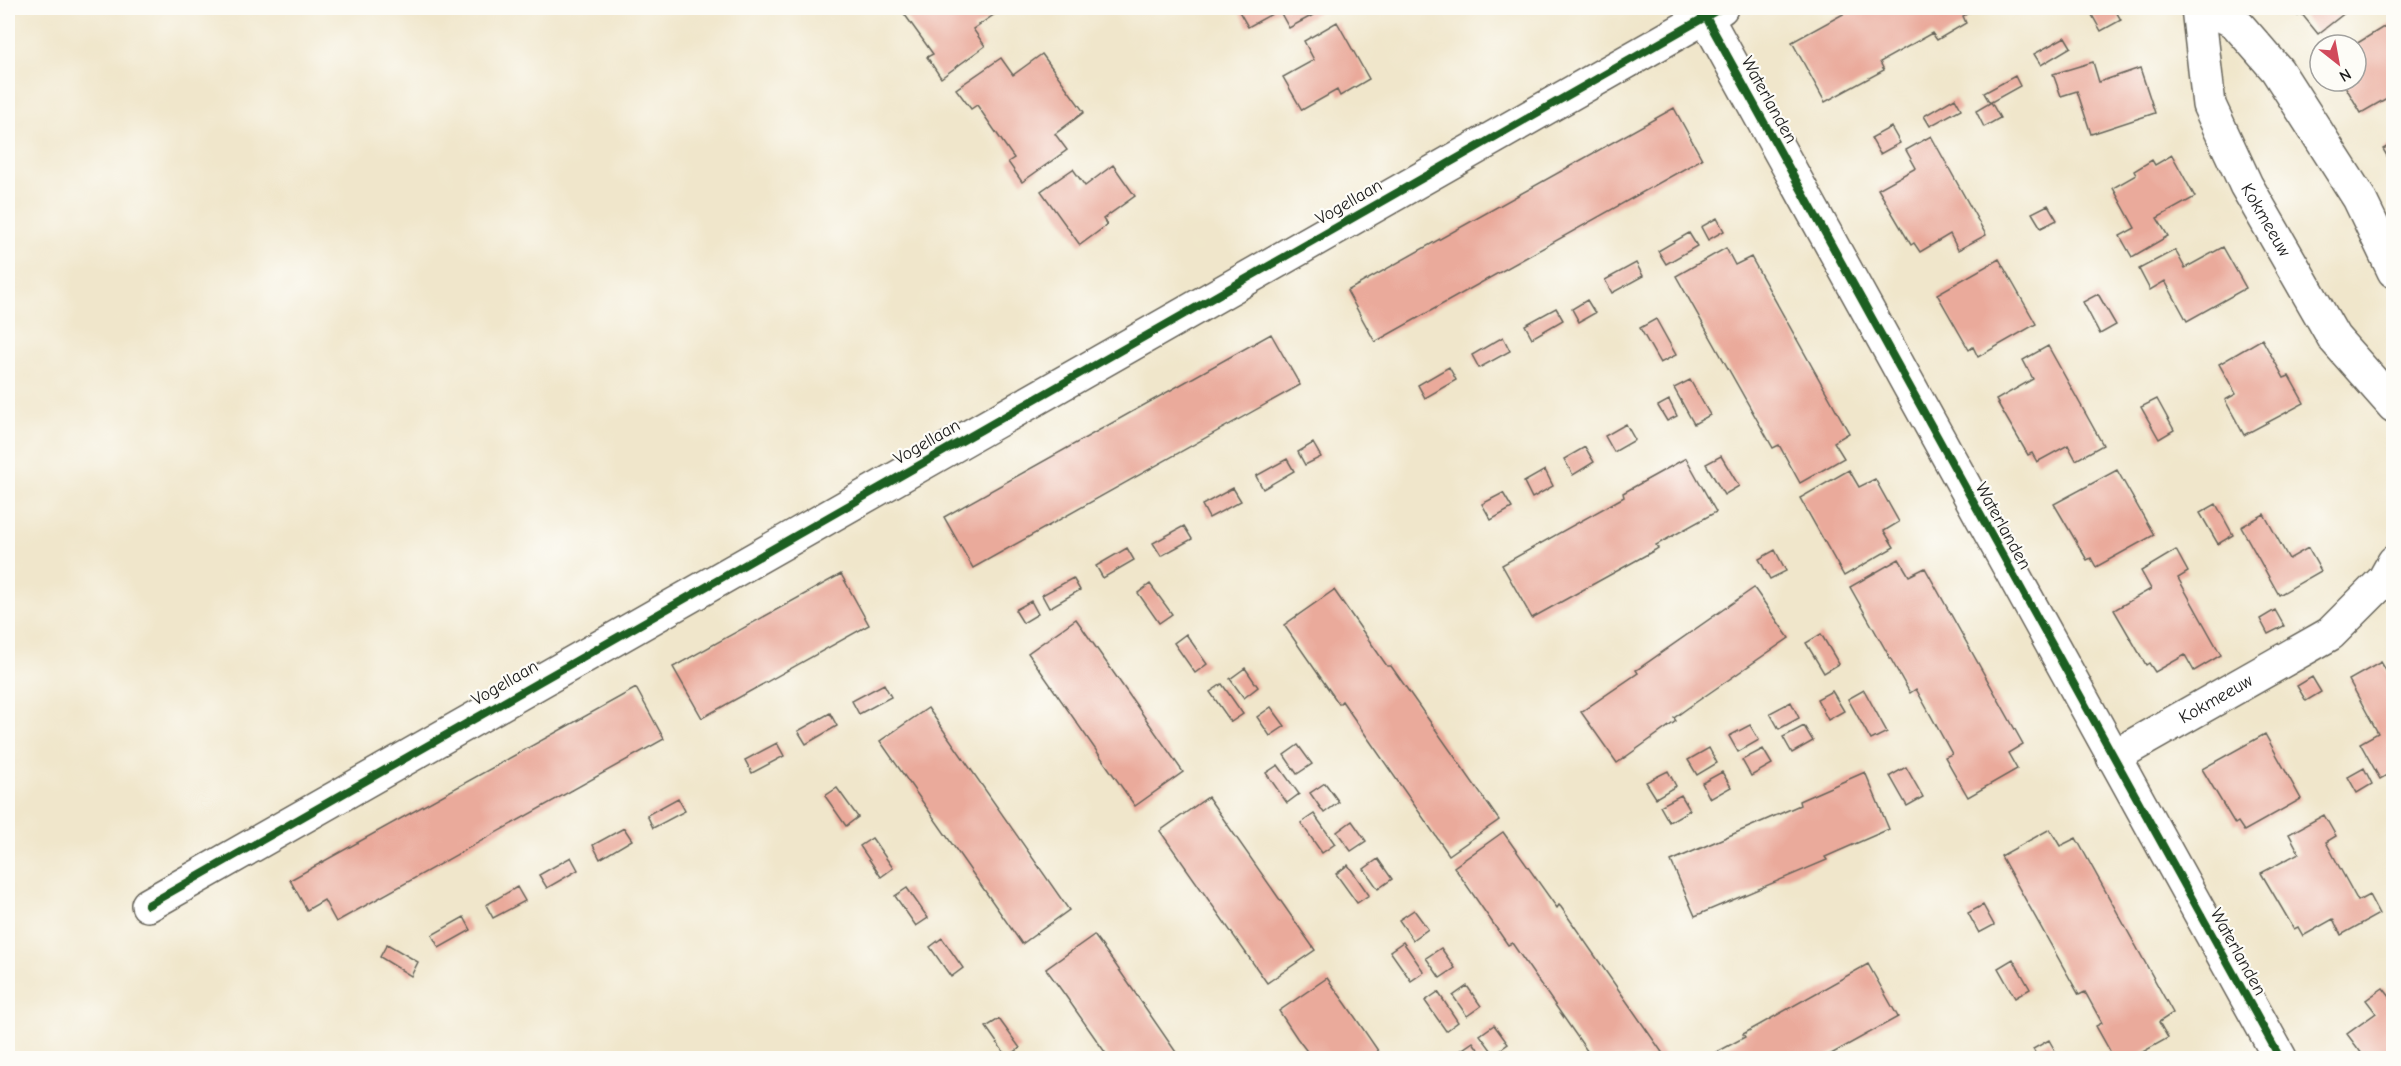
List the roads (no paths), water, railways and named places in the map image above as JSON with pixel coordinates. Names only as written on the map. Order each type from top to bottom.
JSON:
[{"type":"street","name":"Kokmeeuw","points":[[2198,8],[2209,105],[2246,185],[2334,338],[2394,406]]},
{"type":"street","points":[[2207,8],[2235,22],[2277,70],[2359,198],[2394,271]]},
{"type":"street","name":"Waterlanden","points":[[1709,10],[2113,757],[2280,1059]]},
{"type":"street","name":"Vogellaan","points":[[148,905],[1709,10]]},
{"type":"street","name":"Kokmeeuw","points":[[2113,757],[2330,634],[2384,580],[2394,562]]}]
